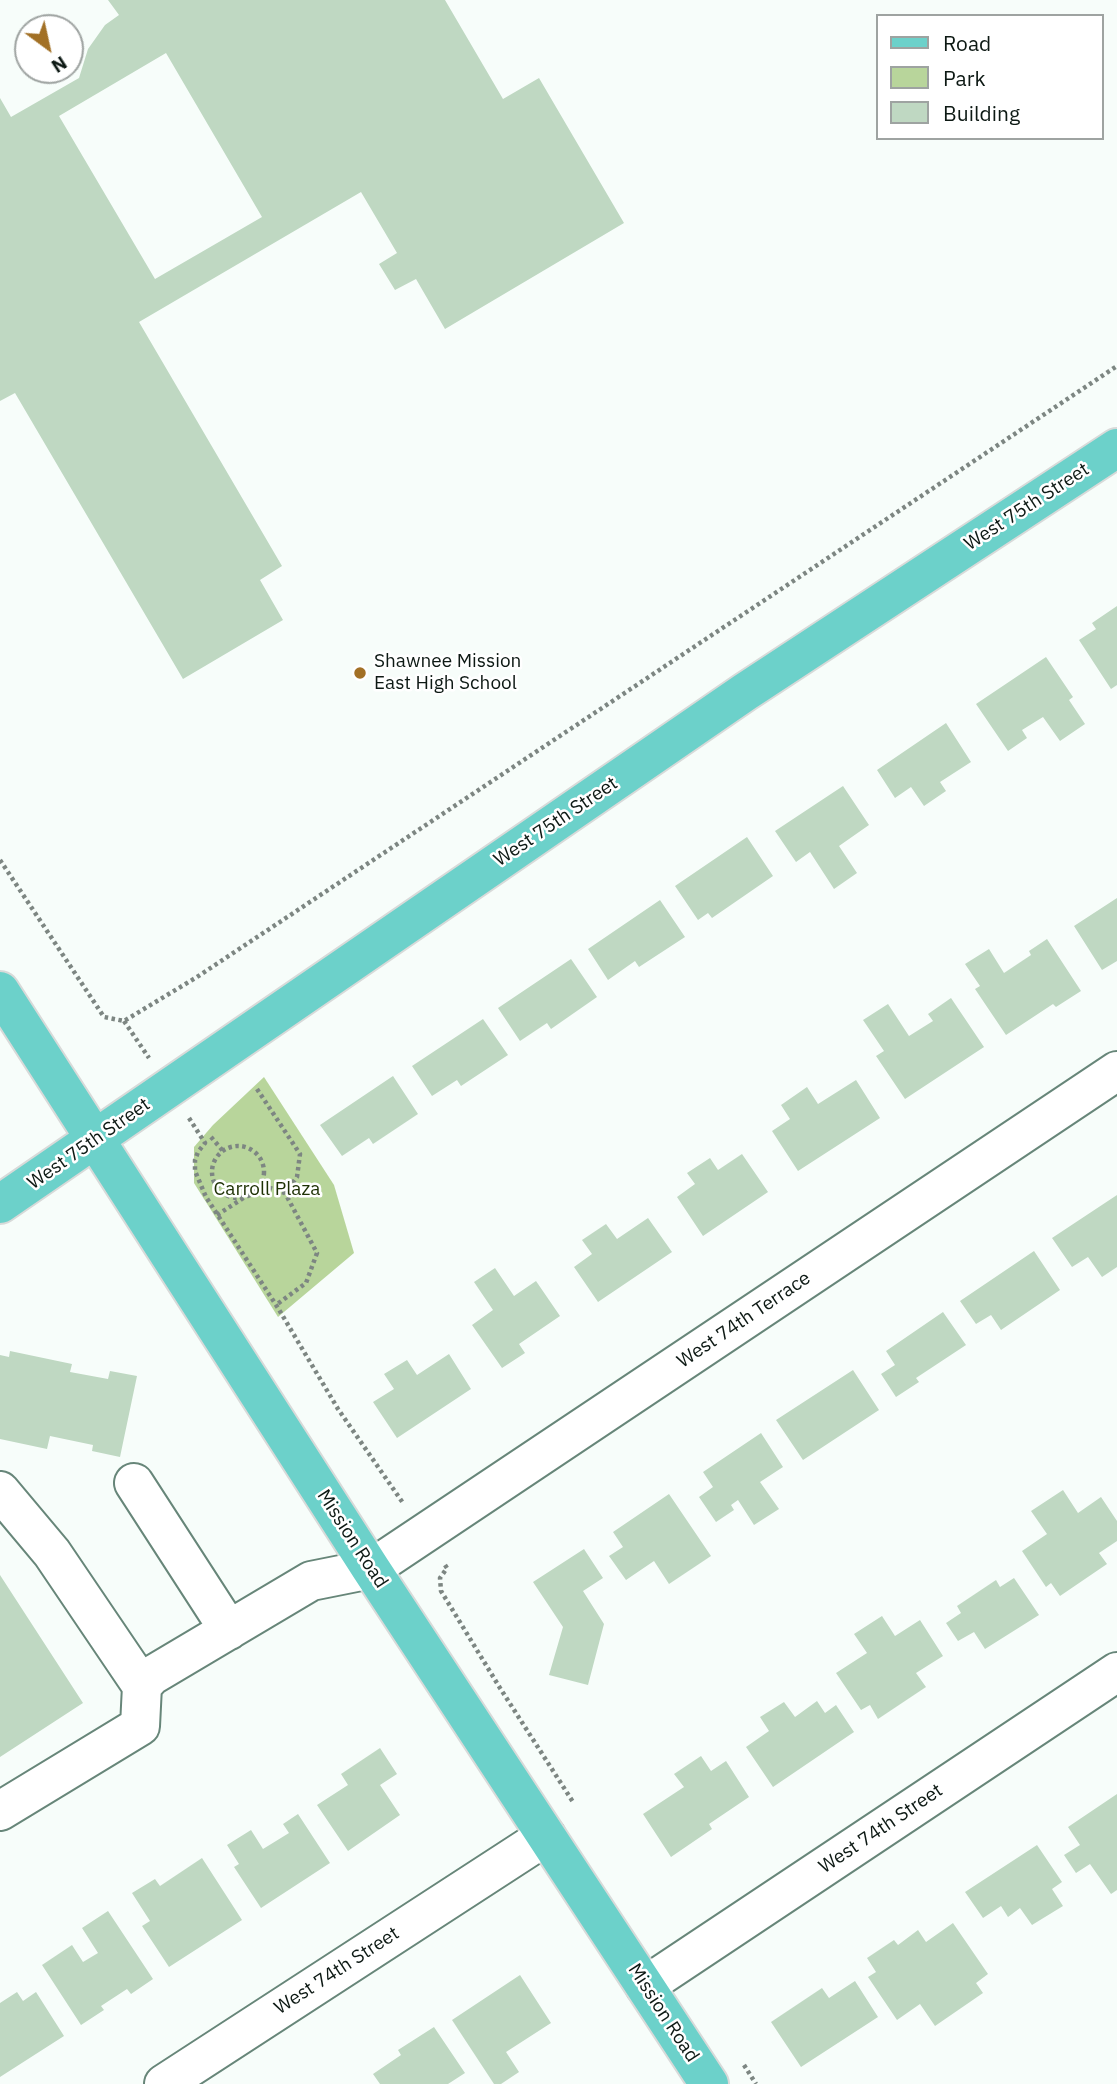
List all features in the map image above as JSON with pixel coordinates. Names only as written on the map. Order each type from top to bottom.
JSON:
[{"type":"main road","name":"West 75th Street","points":[[0,1204],[745,692],[1117,448]]},
{"type":"main road","name":"Mission Road","points":[[0,991],[370,1570],[709,2084]]},
{"type":"street","name":"West 74th Terrace","points":[[370,1570],[1117,1071]]},
{"type":"street","points":[[134,1483],[229,1630]]},
{"type":"street","points":[[0,1490],[52,1553],[142,1686],[140,1727],[0,1811]]},
{"type":"street","points":[[142,1686],[152,1676],[311,1581],[370,1570]]},
{"type":"street","name":"West 74th Street","points":[[645,1986],[1117,1672]]},
{"type":"street","name":"West 74th Street","points":[[164,2084],[546,1836]]},
{"type":"path","points":[[0,860],[104,1017],[124,1021],[197,977],[1117,366]]},
{"type":"path","points":[[257,1089],[300,1154],[297,1177],[285,1193]]},
{"type":"path","points":[[211,1137],[223,1151]]},
{"type":"path","points":[[205,1143],[198,1152],[195,1171],[217,1215],[276,1305],[338,1409],[400,1499]]},
{"type":"path","points":[[245,1196],[228,1195],[220,1191],[215,1183],[213,1166],[223,1151],[238,1145],[259,1156],[264,1171],[259,1187],[253,1193]]},
{"type":"path","points":[[217,1215],[245,1196],[267,1187],[285,1193],[317,1252],[306,1283],[276,1305]]},
{"type":"path","points":[[447,1568],[440,1578],[441,1591],[493,1678],[577,1808]]},
{"type":"green space","name":"Carroll Plaza","points":[[264,1077],[334,1185],[354,1253],[278,1317],[194,1183],[194,1147],[213,1125]]},
{"type":"building","points":[[108,0],[445,0],[503,99],[539,78],[624,223],[445,329],[416,279],[395,290],[379,264],[397,253],[361,192],[139,322],[282,566],[260,580],[283,620],[183,679],[15,393],[0,401],[0,98],[11,117],[69,84],[84,84],[84,62],[88,49],[105,25],[119,15]],"holes":[[[166,53],[262,217],[155,279],[59,116]]]},
{"type":"building","points":[[1117,606],[1117,685],[1111,689],[1079,640],[1096,629],[1092,623]]},
{"type":"building","points":[[1046,657],[1073,697],[1069,700],[1085,724],[1060,741],[1043,717],[1022,730],[1027,738],[1008,751],[976,704]]},
{"type":"building","points":[[946,723],[971,762],[940,782],[946,791],[924,806],[911,787],[895,798],[877,770]]},
{"type":"building","points":[[843,786],[869,825],[839,846],[857,873],[834,889],[810,852],[796,862],[775,831]]},
{"type":"building","points":[[747,837],[773,876],[712,918],[708,913],[698,920],[675,886]]},
{"type":"building","points":[[1117,898],[1117,961],[1102,970],[1074,926]]},
{"type":"building","points":[[660,900],[685,937],[639,967],[635,961],[608,980],[588,949]]},
{"type":"building","points":[[1047,939],[1081,991],[1056,1007],[1053,1004],[1006,1035],[975,989],[980,986],[965,964],[989,949],[1004,973],[1031,955],[1029,951]]},
{"type":"building","points":[[571,959],[597,997],[551,1029],[547,1023],[520,1041],[498,1008]]},
{"type":"building","points":[[951,998],[984,1047],[905,1099],[876,1056],[884,1051],[863,1020],[888,1004],[909,1036],[933,1021],[928,1014]]},
{"type":"building","points":[[483,1019],[508,1055],[461,1086],[457,1080],[432,1096],[412,1066]]},
{"type":"building","points":[[393,1076],[418,1114],[373,1144],[369,1138],[342,1156],[320,1125]]},
{"type":"building","points":[[856,1080],[880,1118],[798,1171],[772,1131],[790,1119],[781,1105],[807,1087],[818,1104]]},
{"type":"building","points":[[742,1154],[768,1192],[703,1236],[677,1197],[695,1184],[687,1173],[710,1158],[718,1170]]},
{"type":"building","points":[[1117,1195],[1117,1267],[1102,1277],[1088,1257],[1072,1267],[1052,1238]]},
{"type":"building","points":[[648,1218],[672,1252],[598,1302],[574,1267],[592,1254],[582,1240],[606,1224],[617,1239]]},
{"type":"building","points":[[1034,1251],[1060,1290],[1001,1330],[991,1315],[976,1324],[960,1301]]},
{"type":"building","points":[[495,1268],[514,1296],[536,1281],[560,1316],[519,1344],[525,1353],[502,1368],[472,1325],[493,1310],[474,1282]]},
{"type":"building","points":[[943,1312],[966,1345],[916,1378],[919,1382],[896,1397],[881,1374],[895,1365],[886,1351]]},
{"type":"building","points":[[10,1351],[72,1364],[70,1372],[108,1379],[110,1371],[137,1376],[120,1457],[92,1451],[93,1445],[50,1436],[47,1449],[0,1439],[0,1355],[9,1357]]},
{"type":"building","points":[[449,1354],[471,1389],[397,1438],[373,1402],[394,1389],[384,1374],[407,1360],[417,1375]]},
{"type":"building","points":[[853,1370],[879,1410],[803,1460],[776,1420]]},
{"type":"building","points":[[761,1433],[783,1467],[760,1482],[779,1509],[754,1525],[738,1500],[731,1505],[734,1510],[716,1522],[699,1497],[713,1487],[703,1472]]},
{"type":"building","points":[[1063,1490],[1078,1513],[1101,1497],[1117,1521],[1117,1541],[1099,1553],[1107,1564],[1060,1596],[1051,1583],[1046,1587],[1022,1551],[1047,1534],[1031,1511]]},
{"type":"building","points":[[669,1494],[711,1556],[669,1584],[654,1561],[626,1580],[609,1556],[623,1547],[613,1532]]},
{"type":"building","points":[[584,1549],[603,1578],[583,1591],[604,1624],[588,1685],[549,1675],[563,1627],[533,1582]]},
{"type":"building","points":[[0,1575],[83,1703],[0,1757]]},
{"type":"building","points":[[1014,1578],[1039,1615],[985,1649],[974,1632],[958,1641],[946,1623],[961,1613],[957,1606],[996,1580],[1000,1587]]},
{"type":"building","points":[[882,1616],[895,1636],[920,1620],[943,1656],[916,1673],[926,1687],[878,1719],[870,1705],[861,1710],[836,1673],[867,1653],[854,1634]]},
{"type":"building","points":[[817,1701],[825,1713],[836,1705],[854,1732],[773,1787],[746,1747],[769,1731],[760,1717],[784,1702],[795,1717]]},
{"type":"building","points":[[380,1748],[397,1774],[380,1785],[400,1815],[348,1851],[317,1805],[348,1785],[341,1774]]},
{"type":"building","points":[[701,1756],[711,1771],[726,1761],[749,1797],[709,1824],[712,1829],[671,1857],[643,1814],[684,1787],[674,1774]]},
{"type":"building","points":[[1117,1794],[1117,1890],[1111,1894],[1090,1864],[1076,1873],[1064,1855],[1080,1845],[1068,1827]]},
{"type":"building","points":[[298,1814],[330,1863],[261,1908],[234,1867],[239,1864],[227,1845],[251,1830],[263,1849],[289,1833],[283,1824]]},
{"type":"building","points":[[1037,1845],[1062,1882],[1052,1889],[1063,1906],[1032,1925],[1020,1908],[1008,1917],[1001,1906],[983,1918],[965,1892]]},
{"type":"building","points":[[202,1858],[242,1920],[169,1967],[142,1926],[150,1921],[132,1893],[155,1879],[160,1886]]},
{"type":"building","points":[[108,1911],[153,1979],[131,1994],[127,1989],[101,2006],[104,2010],[81,2025],[42,1965],[72,1945],[83,1962],[98,1953],[82,1928]]},
{"type":"building","points":[[953,1923],[988,1974],[976,1983],[983,1993],[935,2026],[920,2004],[897,2020],[868,1977],[876,1972],[867,1958],[894,1940],[898,1945],[918,1930],[926,1942]]},
{"type":"building","points":[[520,1975],[551,2023],[506,2052],[519,2072],[501,2084],[494,2084],[452,2020]]},
{"type":"building","points":[[855,1981],[878,2017],[801,2067],[771,2022],[822,1988],[829,1998]]},
{"type":"building","points":[[17,1992],[23,2001],[36,1992],[64,2036],[0,2077],[0,2003]]},
{"type":"building","points":[[434,2027],[465,2073],[448,2084],[380,2084],[373,2074],[401,2055],[398,2050]]},
{"type":"place","name":"Shawnee Mission East High School","points":[[360,673]]}]
